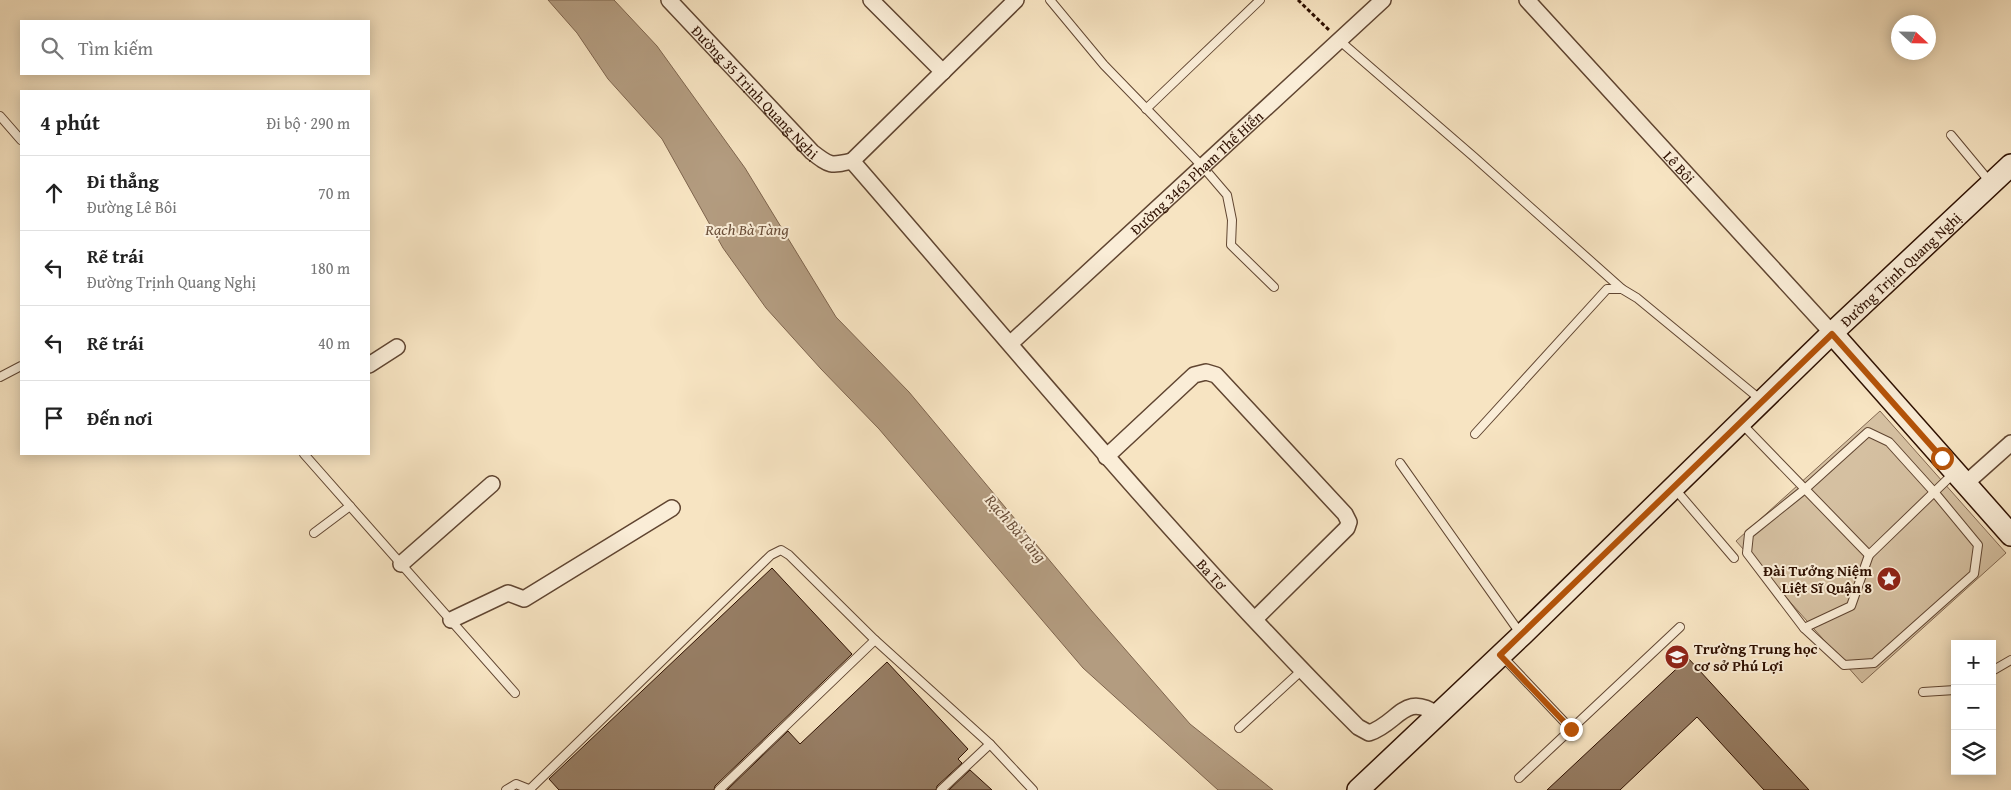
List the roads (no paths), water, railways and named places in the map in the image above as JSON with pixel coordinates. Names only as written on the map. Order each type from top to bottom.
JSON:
[{"type":"main road","name":"Đường Trịnh Quang Nghị","points":[[1358,790],[1522,635],[1832,334],[2011,165]]},
{"type":"main road","points":[[1832,334],[2011,535]]},
{"type":"street","name":"Đường 35 Trịnh Quang Nghị","points":[[669,0],[812,152],[825,162],[834,165],[852,161]]},
{"type":"street","points":[[871,0],[943,72]]},
{"type":"street","points":[[852,161],[1016,0]]},
{"type":"street","name":"Đường 3463 Phạm Thế Hiển","points":[[1011,343],[1383,0]]},
{"type":"street","name":"Lê Bôi","points":[[1526,0],[1832,334]]},
{"type":"street","name":"Ba Tơ","points":[[852,161],[1011,343],[1106,457],[1302,671],[1364,731],[1377,730],[1412,706],[1427,707],[1438,715]]},
{"type":"street","points":[[370,364],[397,347]]},
{"type":"street","points":[[1106,457],[1194,375],[1206,372],[1216,375],[1345,514],[1349,522],[1347,528],[1255,619]]},
{"type":"street","points":[[1960,478],[2011,443]]},
{"type":"street","points":[[401,564],[492,484]]},
{"type":"street","points":[[451,620],[508,593],[524,599],[672,508]]},
{"type":"lane","points":[[1050,0],[1104,65],[1203,167],[1227,195],[1232,220],[1231,245],[1274,287]]},
{"type":"lane","points":[[1146,109],[1260,0]]},
{"type":"lane","points":[[1340,41],[1622,289],[1637,298],[1762,401]]},
{"type":"lane","points":[[0,116],[20,139]]},
{"type":"lane","points":[[1950,134],[1992,184]]},
{"type":"lane","points":[[1475,434],[1607,289],[1622,289]]},
{"type":"lane","points":[[0,377],[20,367]]},
{"type":"lane","points":[[1741,422],[1870,555]]},
{"type":"lane","points":[[1868,432],[1889,442],[1935,493],[1978,545],[1974,574],[1874,663],[1844,664],[1804,628],[1747,553],[1749,534],[1805,489],[1868,432]]},
{"type":"lane","points":[[305,455],[515,693]]},
{"type":"lane","points":[[1400,463],[1522,635]]},
{"type":"lane","points":[[1804,628],[1850,606],[1870,555],[1935,493],[1960,478]]},
{"type":"lane","points":[[1674,487],[1734,558]]},
{"type":"lane","points":[[314,533],[350,506]]},
{"type":"lane","points":[[506,790],[516,784],[531,789],[771,555],[781,550],[789,555],[875,640],[990,744],[1033,790]]},
{"type":"lane","points":[[1519,778],[1680,627]]},
{"type":"lane","points":[[719,790],[875,640]]},
{"type":"lane","points":[[1500,655],[1571,729]]},
{"type":"lane","points":[[1996,669],[2011,660]]},
{"type":"lane","points":[[1239,728],[1302,671]]},
{"type":"lane","points":[[1923,692],[1951,690]]},
{"type":"lane","points":[[940,790],[990,744]]},
{"type":"water","name":"Rạch Bà Tàng","points":[[548,0],[614,0],[657,46],[745,168],[836,317],[909,392],[1091,610],[1190,724],[1273,790],[1218,790],[1083,668],[879,429],[766,308],[723,248],[662,139],[608,79],[577,33]]},
{"type":"place","name":"Đài Tưởng Niệm Liệt Sĩ Quận 8","points":[[1889,579]]},
{"type":"place","name":"Trường Trung học cơ sở Phú Lợi","points":[[1677,657]]}]
